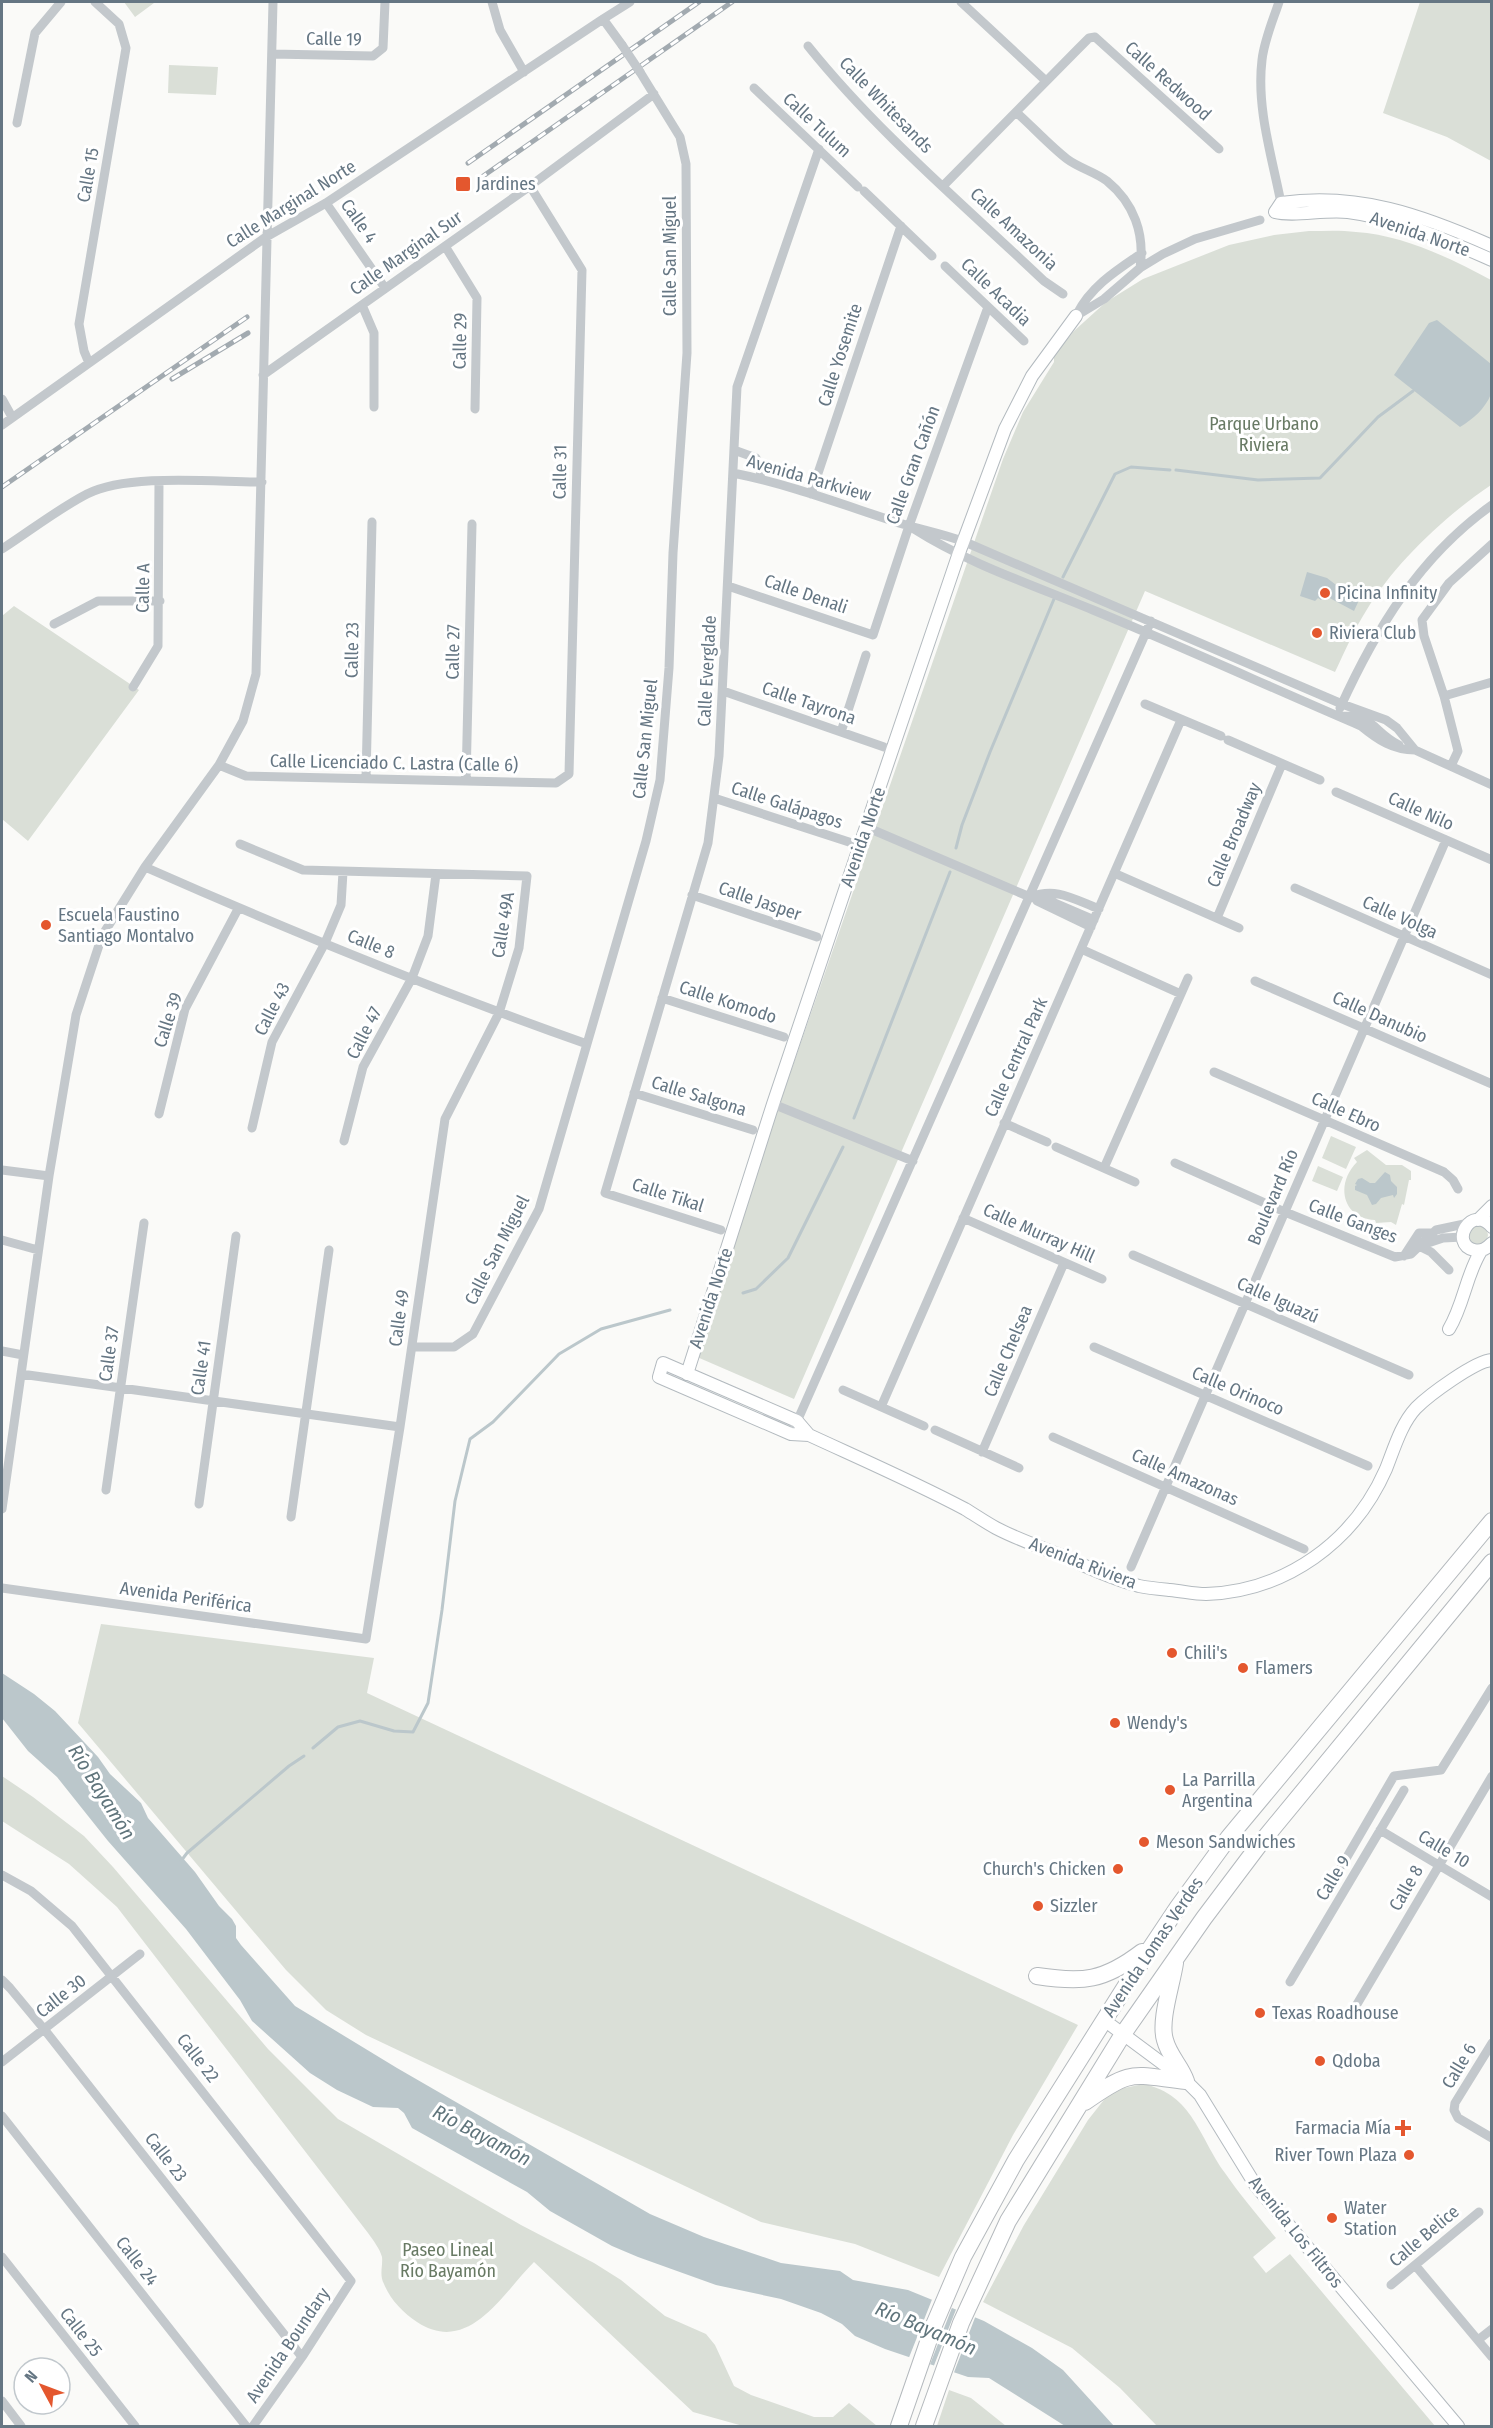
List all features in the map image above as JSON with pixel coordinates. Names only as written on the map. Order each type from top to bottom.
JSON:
[{"type":"highway","name":"Avenida Lomas Verdes","points":[[899,2427],[934,2325],[963,2257],[1016,2160],[1104,2020],[1155,1942],[1229,1837],[1491,1521]]},
{"type":"highway","name":"Avenida Lomas Verdes","points":[[924,2427],[953,2344],[986,2265],[1008,2221],[1123,2034],[1204,1918],[1259,1845],[1491,1562]]},
{"type":"highway","points":[[1037,1976],[1084,1980],[1101,1976],[1127,1964],[1155,1942]]},
{"type":"highway","points":[[1077,2108],[1099,2091],[1129,2076],[1148,2076],[1186,2082],[1183,2070],[1168,2049],[1164,2038],[1163,2025],[1172,1988],[1175,1960]]},
{"type":"street","points":[[17,123],[35,33],[61,2]]},
{"type":"street","name":"Calle 15","points":[[89,363],[84,351],[79,324],[126,48],[119,24],[95,2]]},
{"type":"street","points":[[2,1509],[5,1459],[21,1374],[49,1176],[76,1015],[102,936],[145,867],[219,765],[243,721],[256,674],[273,2]]},
{"type":"street","name":"Calle 19","points":[[272,54],[373,56],[383,48],[384,2]]},
{"type":"street","points":[[492,2],[500,30],[524,72]]},
{"type":"street","name":"Calle Marginal Norte","points":[[2,425],[266,237],[326,203],[630,2]]},
{"type":"street","points":[[944,186],[1046,81],[961,2]]},
{"type":"street","points":[[1280,2],[1262,58],[1261,88],[1280,210]]},
{"type":"street","name":"Calle San Miguel","points":[[412,1347],[454,1347],[473,1334],[539,1209],[646,841],[660,780],[687,353],[686,164],[680,137],[640,72],[603,19]]},
{"type":"street","name":"Calle Redwood","points":[[1046,81],[1089,38],[1095,37],[1219,149]]},
{"type":"street","name":"Calle Whitesands","points":[[808,46],[872,117],[944,186]]},
{"type":"street","name":"Calle Tulum","points":[[754,88],[932,256]]},
{"type":"street","name":"Calle Marginal Sur","points":[[263,375],[530,186],[654,94]]},
{"type":"street","points":[[1016,112],[1062,155],[1106,181],[1119,192],[1138,224],[1142,242],[1140,268]]},
{"type":"street","name":"Calle Everglade","points":[[605,1193],[708,843],[723,691],[737,387],[819,149]]},
{"type":"street","name":"Calle 31","points":[[530,186],[582,270],[569,774]]},
{"type":"street","name":"Calle Amazonia","points":[[944,186],[1044,281],[1063,294]]},
{"type":"street","name":"Avenida Norte","points":[[1280,210],[1320,199],[1370,204],[1419,218],[1491,246]]},
{"type":"street","name":"Calle 4","points":[[326,203],[385,288]]},
{"type":"street","name":"Avenida Norte","points":[[1280,210],[1359,213],[1398,224],[1491,260]]},
{"type":"street","points":[[1076,316],[1104,299],[1140,268],[1196,239],[1260,220]]},
{"type":"street","name":"Calle Yosemite","points":[[811,494],[901,226]]},
{"type":"street","name":"Calle 29","points":[[445,246],[477,298],[475,409]]},
{"type":"street","points":[[1076,316],[1086,299],[1109,274],[1142,253]]},
{"type":"street","name":"Calle Acadia","points":[[945,266],[1024,341]]},
{"type":"street","points":[[362,305],[374,333],[374,407]]},
{"type":"street","name":"Calle Gran Cañón","points":[[873,635],[909,526],[988,307]]},
{"type":"street","name":"Avenida Norte","points":[[687,1374],[773,1104],[866,827],[1005,429],[1032,376],[1076,316]]},
{"type":"street","points":[[2,399],[12,417]]},
{"type":"street","points":[[734,450],[756,458],[761,469],[760,479]]},
{"type":"street","name":"Avenida Parkview","points":[[733,473],[811,494],[909,526],[939,545],[962,548]]},
{"type":"street","points":[[2,549],[88,494],[116,484],[159,481],[261,482]]},
{"type":"street","name":"Calle A","points":[[133,687],[158,646],[159,481]]},
{"type":"street","points":[[1336,716],[1370,645],[1407,586],[1436,555],[1491,505]]},
{"type":"street","name":"Calle 23","points":[[366,778],[372,522]]},
{"type":"street","name":"Calle 27","points":[[466,781],[472,524]]},
{"type":"street","points":[[1451,766],[1458,751],[1444,696],[1424,636],[1422,620],[1449,584],[1491,544]]},
{"type":"street","points":[[962,548],[1151,621],[1342,704],[1372,713],[1397,728],[1412,750]]},
{"type":"street","points":[[962,548],[1022,582],[1361,726],[1386,745],[1412,750],[1491,785]]},
{"type":"street","name":"Calle Denali","points":[[728,586],[873,635]]},
{"type":"street","points":[[54,624],[98,601],[160,601]]},
{"type":"street","points":[[791,1434],[1151,621]]},
{"type":"street","points":[[841,732],[866,655]]},
{"type":"street","points":[[1444,696],[1491,682]]},
{"type":"street","name":"Calle Tayrona","points":[[723,691],[884,747]]},
{"type":"street","points":[[1145,705],[1320,780]]},
{"type":"street","name":"Calle Central Park","points":[[881,1407],[1181,720]]},
{"type":"street","name":"Calle Broadway","points":[[1217,918],[1282,764]]},
{"type":"street","name":"Calle Licenciado C. Lastra (Calle 6)","points":[[219,765],[246,776],[556,783],[569,774]]},
{"type":"street","name":"Calle Nilo","points":[[1336,792],[1491,860]]},
{"type":"street","name":"Calle Galápagos","points":[[714,798],[849,842]]},
{"type":"street","points":[[866,827],[1030,897],[1047,908],[1092,924]]},
{"type":"street","name":"Boulevard Río","points":[[1131,1567],[1446,840]]},
{"type":"street","points":[[240,844],[303,870],[436,874]]},
{"type":"street","name":"Calle 8","points":[[145,867],[238,909],[325,944],[499,1013],[587,1044]]},
{"type":"street","name":"Calle 43","points":[[252,1128],[272,1042],[325,944],[341,905],[343,872]]},
{"type":"street","points":[[1114,873],[1239,928]]},
{"type":"street","name":"Calle 49A","points":[[436,874],[527,876],[519,948],[499,1013]]},
{"type":"street","name":"Calle 47","points":[[344,1141],[363,1067],[412,978],[428,936],[436,874]]},
{"type":"street","name":"Calle Volga","points":[[1295,888],[1491,975]]},
{"type":"street","points":[[1030,897],[1044,892],[1060,893],[1099,909]]},
{"type":"street","name":"Calle Jasper","points":[[692,895],[817,937]]},
{"type":"street","name":"Calle 39","points":[[159,1114],[185,1009],[238,909]]},
{"type":"street","points":[[1081,949],[1181,994]]},
{"type":"street","points":[[1104,1168],[1188,978]]},
{"type":"street","name":"Calle Danubio","points":[[1255,981],[1491,1084]]},
{"type":"street","name":"Calle Komodo","points":[[662,998],[784,1037]]},
{"type":"street","name":"Calle 49","points":[[366,1639],[445,1119],[499,1013]]},
{"type":"street","name":"Calle Ebro","points":[[1214,1072],[1444,1172],[1453,1180],[1458,1189]]},
{"type":"street","name":"Calle Salgona","points":[[634,1093],[753,1130]]},
{"type":"street","points":[[773,1104],[913,1161]]},
{"type":"street","points":[[1004,1123],[1135,1182]]},
{"type":"street","name":"Calle Ganges","points":[[1175,1163],[1387,1255],[1411,1254],[1432,1233],[1446,1226],[1473,1222]]},
{"type":"street","points":[[2,1170],[49,1176]]},
{"type":"street","name":"Calle Tikal","points":[[605,1193],[721,1230]]},
{"type":"street","points":[[1465,1296],[1463,1232],[1491,1206]]},
{"type":"street","name":"Calle Murray Hill","points":[[963,1218],[1102,1279]]},
{"type":"street","points":[[1473,1222],[1491,1227]]},
{"type":"street","name":"Calle 37","points":[[106,1490],[144,1223]]},
{"type":"street","points":[[1404,1256],[1419,1233],[1432,1233]]},
{"type":"street","name":"Calle 41","points":[[199,1504],[236,1236]]},
{"type":"street","name":"Calle Ganges","points":[[1419,1246],[1443,1238],[1465,1241]]},
{"type":"street","points":[[2,1240],[38,1250]]},
{"type":"street","points":[[1465,1241],[1489,1245]]},
{"type":"street","points":[[1449,1329],[1465,1296],[1474,1262],[1489,1245]]},
{"type":"street","points":[[1419,1246],[1431,1252],[1449,1270]]},
{"type":"street","points":[[291,1517],[329,1250]]},
{"type":"street","name":"Calle Iguazú","points":[[1133,1255],[1409,1375]]},
{"type":"street","name":"Calle Chelsea","points":[[982,1452],[1064,1263]]},
{"type":"street","name":"Calle Orinoco","points":[[1094,1347],[1368,1466]]},
{"type":"street","points":[[2,1351],[23,1355]]},
{"type":"street","name":"Avenida Riviera","points":[[809,1435],[797,1421],[663,1363],[659,1377],[791,1434],[809,1435],[966,1510],[998,1529],[1112,1577],[1140,1586],[1192,1593],[1235,1591],[1262,1585],[1283,1576],[1306,1565],[1324,1551],[1346,1531],[1361,1511],[1383,1476],[1402,1431],[1416,1409],[1466,1371],[1483,1360],[1491,1360]]},
{"type":"street","points":[[21,1374],[400,1427]]},
{"type":"street","points":[[843,1390],[924,1426]]},
{"type":"street","points":[[934,1430],[1019,1468]]},
{"type":"street","name":"Calle Amazonas","points":[[1053,1437],[1304,1549]]},
{"type":"street","name":"Avenida Periférica","points":[[2,1588],[366,1639]]},
{"type":"street","points":[[1333,1881],[1394,1776],[1441,1770],[1491,1688]]},
{"type":"street","name":"Calle 8","points":[[1350,2016],[1491,1776]]},
{"type":"street","name":"Calle 9","points":[[1290,1982],[1404,1790]]},
{"type":"street","name":"Calle 10","points":[[1380,1830],[1491,1897]]},
{"type":"street","name":"Calle 22","points":[[2,1875],[31,1891],[72,1926],[351,2281]]},
{"type":"street","name":"Calle 30","points":[[2,2062],[140,1954]]},
{"type":"street","name":"Calle 23","points":[[2,1980],[44,2029],[302,2357]]},
{"type":"street","name":"Avenida Los Filtros","points":[[1104,2020],[1200,2095],[1256,2186],[1458,2427]]},
{"type":"street","name":"Calle 6","points":[[1491,2043],[1454,2107],[1458,2118],[1491,2138]]},
{"type":"street","name":"Calle 24","points":[[2,2116],[246,2427]]},
{"type":"street","name":"Calle Belice","points":[[1391,2285],[1479,2212]]},
{"type":"street","name":"Calle 25","points":[[2,2257],[135,2427]]},
{"type":"street","points":[[1415,2265],[1491,2357]]},
{"type":"street","name":"Avenida Boundary","points":[[253,2427],[351,2281]]},
{"type":"street","points":[[1478,2340],[1491,2329]]},
{"type":"street","points":[[2,2401],[21,2427]]},
{"type":"green space","points":[[124,2],[153,2],[154,3],[135,17]]},
{"type":"green space","points":[[1420,2],[1491,2],[1491,161],[1447,137],[1383,113]]},
{"type":"green space","points":[[169,65],[218,67],[216,95],[168,93]]},
{"type":"green space","name":"Parque Urbano Riviera","points":[[1309,231],[1350,231],[1391,238],[1443,256],[1491,280],[1491,485],[1456,511],[1406,558],[1378,593],[1362,618],[1335,672],[1145,591],[794,1399],[697,1357],[756,1172],[1003,459],[1023,412],[1054,362],[1054,355],[1074,331],[1106,302],[1143,279],[1229,245],[1274,235]]},
{"type":"green space","points":[[14,606],[139,690],[28,841],[2,819],[2,616]]},
{"type":"green space","points":[[1331,1136],[1356,1147],[1346,1169],[1322,1158]]},
{"type":"green space","points":[[1367,1150],[1386,1165],[1402,1165],[1411,1171],[1411,1180],[1409,1180],[1404,1205],[1402,1204],[1396,1225],[1391,1222],[1376,1223],[1375,1220],[1364,1218],[1349,1207],[1345,1199],[1346,1180],[1357,1162],[1354,1158]]},
{"type":"green space","points":[[1318,1166],[1343,1177],[1337,1191],[1312,1181]]},
{"type":"green space","points":[[1478,1225],[1485,1228],[1488,1235],[1485,1242],[1478,1245],[1471,1242],[1468,1235],[1471,1228]]},
{"type":"green space","points":[[101,1624],[374,1658],[367,1693],[1078,2025],[1013,2135],[939,2277],[855,2244],[761,2222],[366,2035],[326,2010],[286,1970],[78,1723]]},
{"type":"green space","name":"Paseo Lineal Río Bayamón","points":[[2,1776],[84,1836],[268,2049],[338,2119],[521,2225],[594,2263],[621,2280],[665,2316],[706,2334],[715,2345],[734,2386],[751,2395],[814,2417],[833,2417],[849,2403],[877,2426],[743,2426],[693,2412],[534,2262],[497,2304],[483,2317],[468,2326],[453,2331],[436,2330],[417,2322],[398,2305],[387,2290],[382,2277],[382,2257],[372,2239],[117,1907],[69,1864],[2,1821]]},
{"type":"green space","points":[[1144,2084],[1174,2097],[1184,2108],[1225,2173],[1276,2238],[1253,2257],[1266,2273],[1290,2254],[1435,2426],[1157,2426],[1120,2388],[1072,2348],[983,2302],[1024,2225],[1088,2120],[1107,2096],[1124,2088]]},
{"type":"green space","points":[[949,2390],[971,2398],[1006,2426],[937,2426]]},
{"type":"water","points":[[1437,320],[1491,364],[1491,394],[1478,413],[1460,427],[1394,375],[1429,323]]},
{"type":"water","name":"Picina Infinity","points":[[1307,572],[1327,578],[1344,591],[1360,598],[1354,611],[1324,595],[1321,600],[1318,598],[1315,601],[1300,596]]},
{"type":"water","points":[[1385,1172],[1390,1175],[1391,1181],[1397,1187],[1397,1194],[1394,1198],[1393,1195],[1381,1198],[1372,1205],[1367,1195],[1355,1190],[1357,1185],[1355,1184],[1358,1179],[1362,1178],[1375,1183]]},
{"type":"water","name":"Río Bayamón","points":[[2,1673],[55,1711],[98,1757],[110,1774],[141,1803],[148,1818],[232,1919],[236,1926],[236,1938],[241,1945],[295,2006],[397,2068],[650,2214],[704,2237],[781,2263],[840,2271],[853,2280],[908,2290],[984,2321],[1032,2348],[1063,2370],[1114,2426],[1065,2426],[989,2378],[968,2377],[885,2349],[855,2336],[842,2324],[821,2313],[781,2299],[716,2285],[612,2246],[550,2211],[527,2192],[412,2128],[404,2113],[398,2108],[373,2107],[337,2090],[310,2073],[252,2021],[240,2000],[186,1929],[108,1841],[57,1777],[28,1751],[2,1718]]},
{"type":"pier","points":[[933,2297],[953,2305],[929,2367],[908,2360]]},
{"type":"pier","points":[[957,2307],[976,2315],[953,2375],[933,2368]]},
{"type":"waterway","points":[[1176,470],[1258,480],[1320,478],[1378,417],[1413,391]]},
{"type":"waterway","points":[[1063,577],[1115,474],[1131,467],[1170,470]]},
{"type":"waterway","points":[[956,848],[962,825],[990,752],[1054,599]]},
{"type":"waterway","points":[[854,1118],[950,872]]},
{"type":"waterway","points":[[743,1293],[756,1289],[788,1258],[843,1147]]},
{"type":"waterway","points":[[313,1748],[338,1727],[360,1721],[394,1731],[413,1732],[428,1703],[455,1501],[470,1439],[493,1422],[559,1354],[601,1329],[670,1310]]},
{"type":"waterway","points":[[181,1861],[187,1853],[289,1766],[304,1756]]},
{"type":"railway","points":[[468,163],[699,2]]},
{"type":"railway","points":[[479,179],[732,2]]},
{"type":"railway","points":[[2,487],[247,317]]},
{"type":"railway","points":[[172,379],[248,333]]},
{"type":"place","name":"Jardines","points":[[463,184]]},
{"type":"place","name":"Picina Infinity","points":[[1325,593]]},
{"type":"place","name":"Riviera Club","points":[[1317,633]]},
{"type":"place","name":"Escuela Faustino Santiago Montalvo","points":[[46,925]]},
{"type":"place","name":"Chili's","points":[[1172,1653]]},
{"type":"place","name":"Flamers","points":[[1243,1668]]},
{"type":"place","name":"Wendy's","points":[[1115,1723]]},
{"type":"place","name":"La Parrilla Argentina","points":[[1170,1790]]},
{"type":"place","name":"Meson Sandwiches","points":[[1144,1842]]},
{"type":"place","name":"Church's Chicken","points":[[1118,1869]]},
{"type":"place","name":"Sizzler","points":[[1038,1906]]},
{"type":"place","name":"Texas Roadhouse","points":[[1260,2013]]},
{"type":"place","name":"Qdoba","points":[[1320,2061]]},
{"type":"place","name":"Farmacia Mía","points":[[1403,2128]]},
{"type":"place","name":"River Town Plaza","points":[[1409,2155]]},
{"type":"place","name":"Water Station","points":[[1332,2218]]}]
